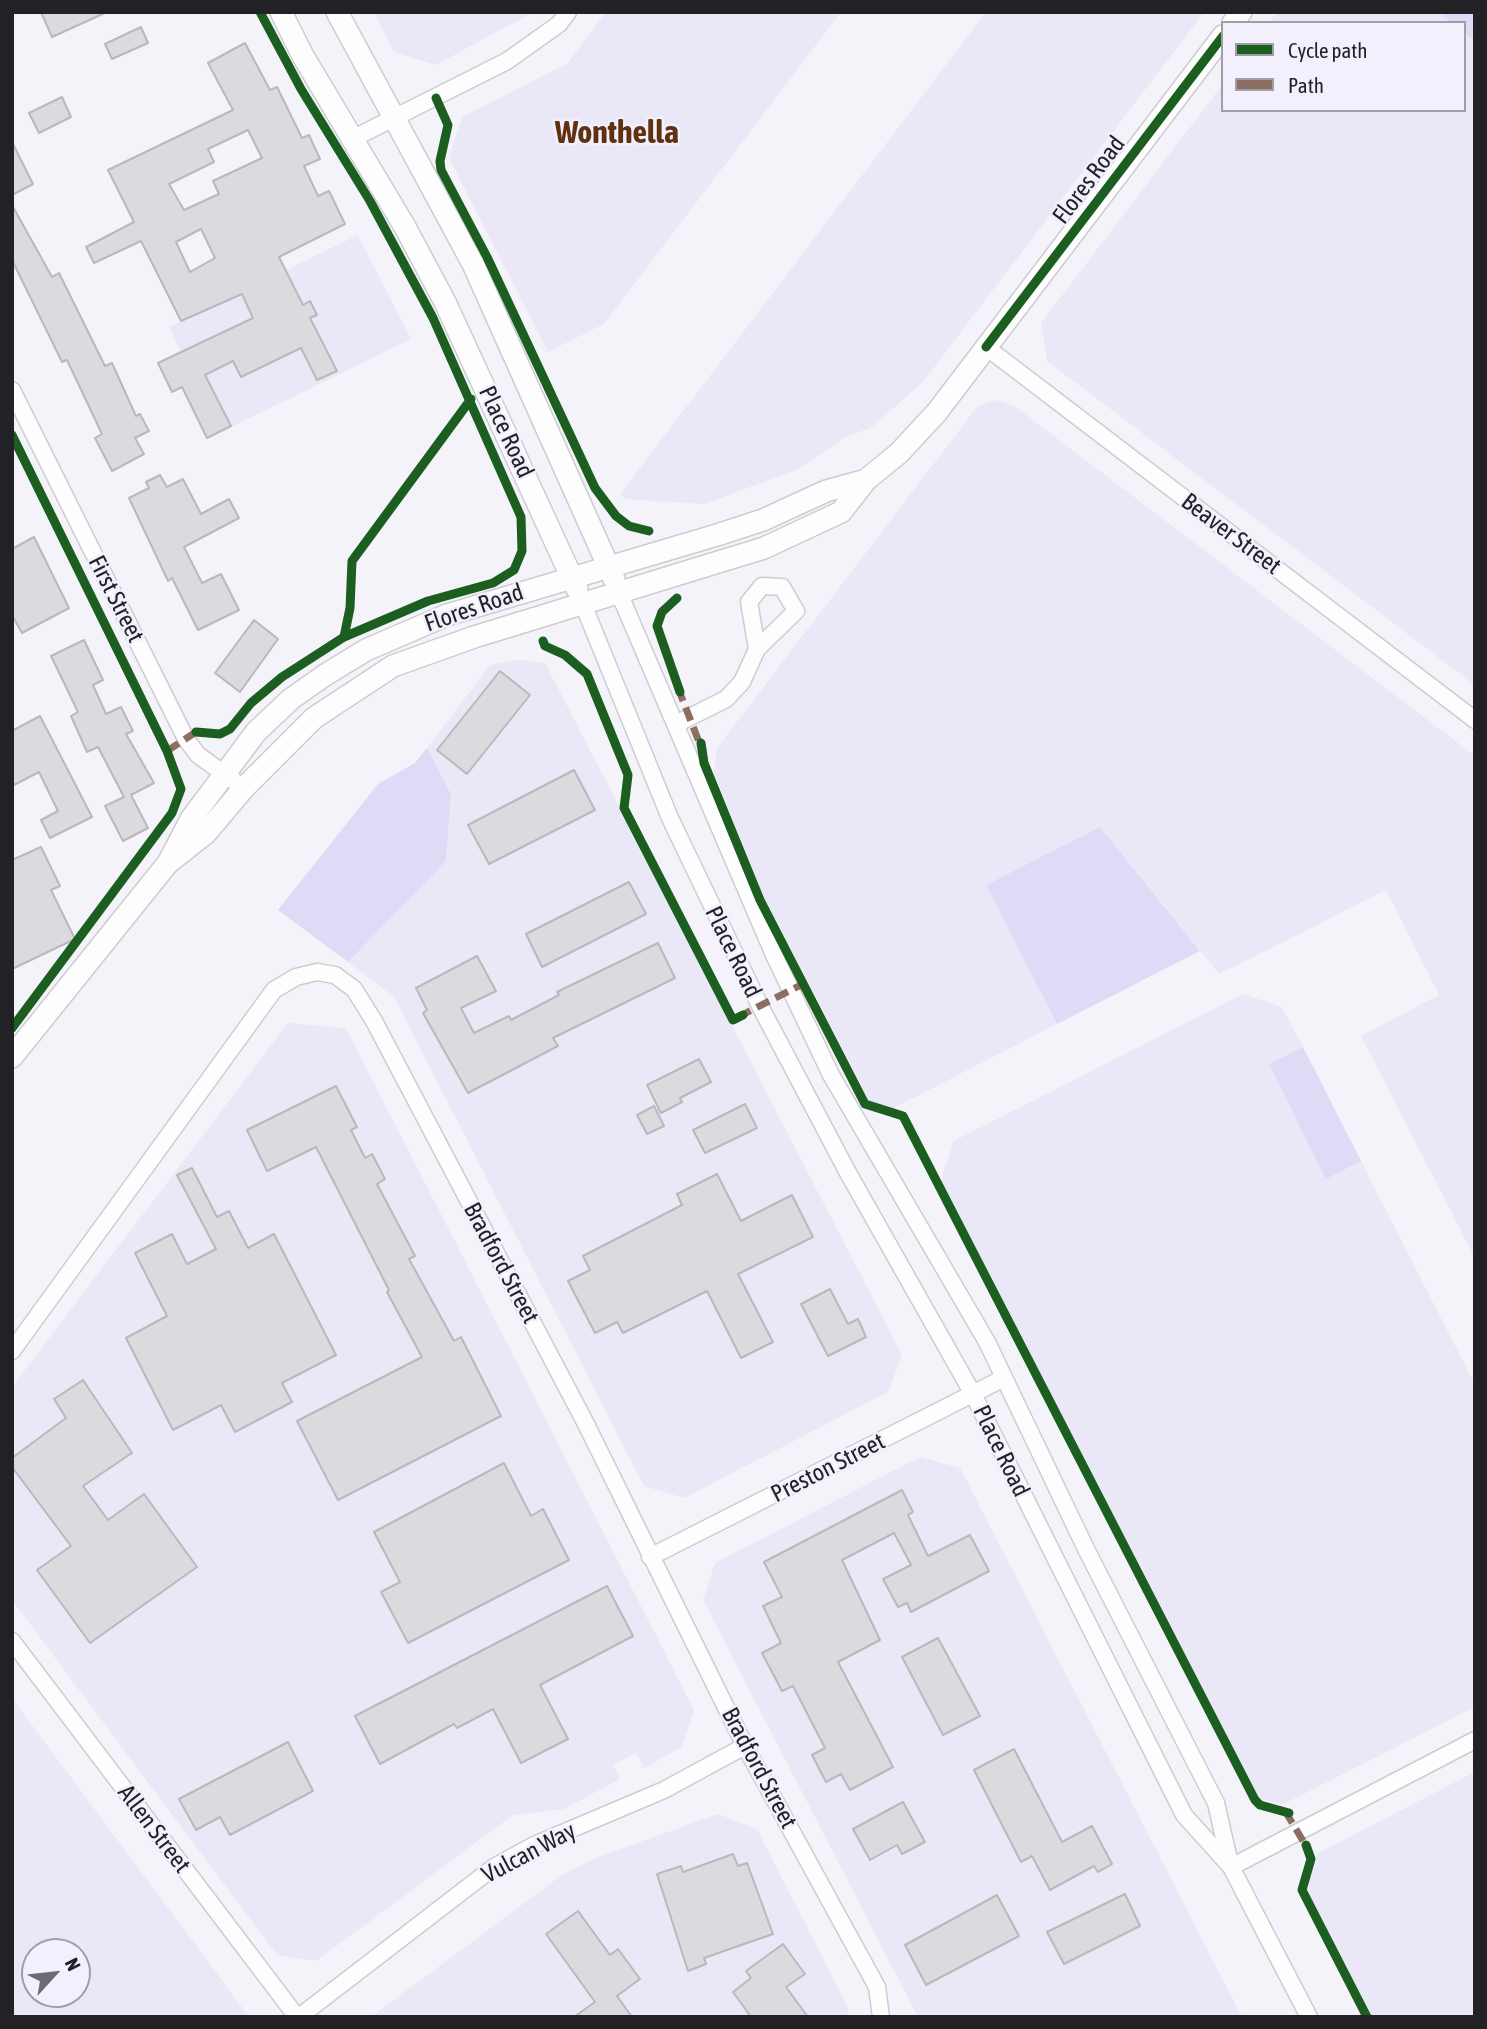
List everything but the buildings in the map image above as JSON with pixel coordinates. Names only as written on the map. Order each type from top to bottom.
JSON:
[{"type":"main road","name":"Place Road","points":[[281,12],[405,227],[445,302],[583,604]]},
{"type":"main road","name":"Place Road","points":[[337,12],[473,264],[619,593]]},
{"type":"main road","name":"Flores Road","points":[[168,863],[206,833],[244,788],[314,718],[393,666],[731,559],[807,530],[841,512],[866,480],[899,453],[937,412],[1221,39]]},
{"type":"main road","name":"Flores Road","points":[[12,1057],[168,863],[191,818],[223,773],[256,732],[291,699],[366,650],[447,615],[763,520],[826,491],[866,480]]},
{"type":"street","points":[[352,139],[507,61],[559,24],[568,12]]},
{"type":"street","name":"Beaver Street","points":[[986,347],[1475,720]]},
{"type":"street","name":"First Street","points":[[12,390],[186,739],[198,755],[244,788]]},
{"type":"street","name":"Place Road","points":[[619,593],[774,955],[831,1075],[987,1342],[1087,1551],[1216,1802],[1231,1867],[1309,2017]]},
{"type":"street","name":"Place Road","points":[[583,604],[670,818],[719,925],[847,1171],[973,1394],[1184,1815],[1231,1867]]},
{"type":"street","points":[[676,724],[726,699],[742,682],[757,649]]},
{"type":"street","name":"Bradford Street","points":[[12,1351],[274,990],[296,977],[317,972],[335,975],[354,989],[374,1021],[586,1424],[745,1746],[877,1987],[881,2017]]},
{"type":"street","name":"Preston Street","points":[[650,1557],[1004,1378]]},
{"type":"street","name":"Allen Street","points":[[12,1641],[298,2017]]},
{"type":"street","points":[[1231,1867],[1475,1740]]},
{"type":"street","name":"Vulcan Way","points":[[298,2017],[494,1867],[534,1845],[664,1790],[745,1746]]},
{"type":"shaded area","points":[[374,12],[533,12],[436,65],[394,52]]},
{"type":"shaded area","points":[[606,12],[841,12],[604,324],[548,352],[449,158],[462,117],[568,63]]},
{"type":"shaded area","points":[[986,12],[1204,12],[923,382],[871,428],[847,436],[799,469],[704,504],[624,499],[621,493]]},
{"type":"shaded area","points":[[1277,12],[1438,12],[1449,21],[1270,21]]},
{"type":"shaded area","points":[[1466,34],[1475,41],[1475,685],[1047,361],[1041,323],[1221,87],[1221,112],[1466,112]]},
{"type":"shaded area","points":[[358,235],[411,339],[221,432],[169,327]]},
{"type":"shaded area","points":[[995,400],[1013,405],[1475,756],[1475,1258],[1361,1036],[1439,995],[1386,890],[1219,974],[1100,827],[986,885],[1057,1024],[892,1109],[869,1101],[764,897],[714,773],[717,748],[977,407]]},
{"type":"shaded area","points":[[519,660],[545,663],[902,1355],[888,1392],[684,1498],[644,1486],[394,997],[348,962],[446,861],[451,794],[427,748],[490,665]]},
{"type":"shaded area","points":[[1243,994],[1282,1007],[1303,1047],[1270,1064],[1326,1178],[1361,1161],[1475,1385],[1475,1707],[1282,1805],[1259,1798],[941,1180],[954,1141]]},
{"type":"shaded area","points":[[288,1023],[346,1028],[694,1710],[682,1747],[644,1768],[636,1753],[613,1765],[620,1779],[564,1809],[513,1815],[316,1961],[277,1955],[12,1600],[12,1387]]},
{"type":"shaded area","points":[[920,1457],[960,1468],[1242,2017],[918,2017],[703,1600],[715,1563]]},
{"type":"shaded area","points":[[12,1698],[249,2017],[12,2017]]},
{"type":"shaded area","points":[[1475,1772],[1475,2017],[1372,2017],[1307,1890],[1318,1853]]},
{"type":"shaded area","points":[[718,1814],[757,1829],[848,2008],[847,2017],[371,2017],[562,1875],[598,1857]]},
{"type":"water","points":[[1438,12],[1475,12],[1475,41],[1466,34],[1466,21],[1449,21]]},
{"type":"water","points":[[427,748],[451,794],[446,861],[348,962],[278,910],[378,784],[415,763]]},
{"type":"water","points":[[1100,827],[1200,951],[1057,1024],[986,885]]},
{"type":"water","points":[[1303,1047],[1361,1161],[1326,1179],[1269,1064]]},
{"type":"marked path","points":[[678,688],[701,747]]},
{"type":"marked path","points":[[167,751],[196,732],[203,734]]},
{"type":"marked path","points":[[738,1017],[803,984]]},
{"type":"marked path","points":[[1285,1811],[1308,1849]]},
{"type":"cycle path","points":[[196,732],[220,734],[230,729],[251,703],[282,677],[344,637],[428,601],[493,583],[514,570],[522,551],[521,517],[433,318],[370,201],[301,89],[260,12]]},
{"type":"cycle path","points":[[986,347],[1221,39]]},
{"type":"cycle path","points":[[436,98],[448,125],[440,161],[441,170],[487,257],[595,488],[616,516],[629,526],[649,531]]},
{"type":"cycle path","points":[[344,637],[350,608],[352,561],[471,399]]},
{"type":"cycle path","points":[[12,435],[167,751],[181,789],[172,813],[12,1028]]},
{"type":"cycle path","points":[[677,598],[662,612],[657,626],[680,692]]},
{"type":"cycle path","points":[[543,641],[545,646],[565,655],[587,674],[628,775],[624,808],[733,1020],[743,1015]]},
{"type":"cycle path","points":[[701,743],[704,763],[760,900],[865,1104],[903,1116],[1255,1800],[1260,1805],[1289,1813]]},
{"type":"cycle path","points":[[1306,1845],[1311,1859],[1302,1890],[1367,2017]]},
{"type":"district","name":"Wonthella","points":[[617,133]]}]
